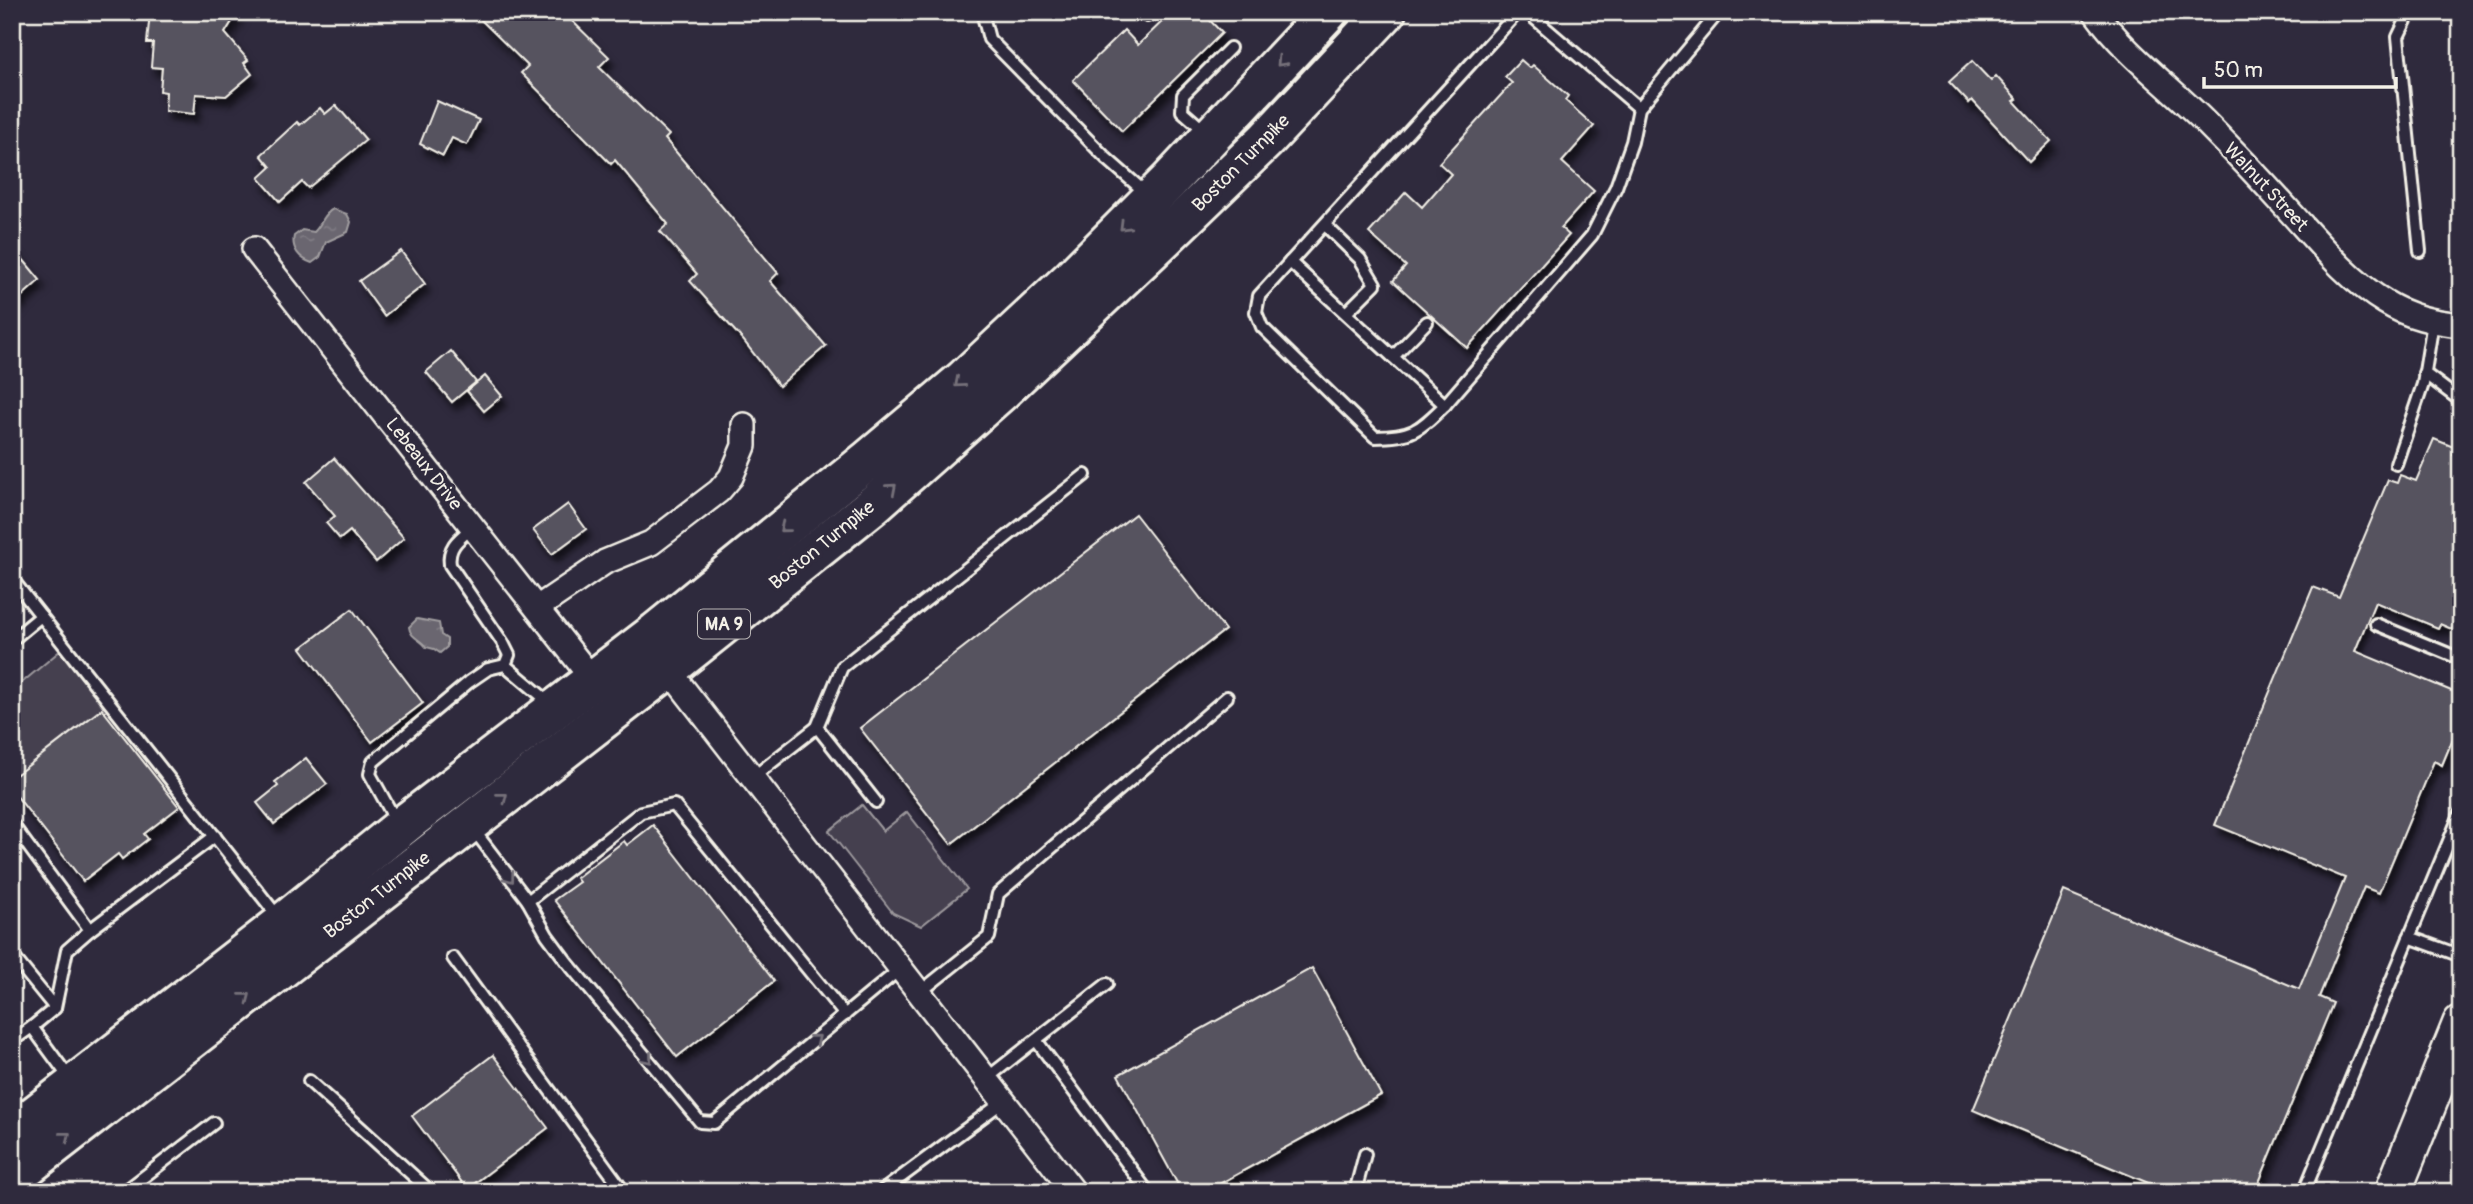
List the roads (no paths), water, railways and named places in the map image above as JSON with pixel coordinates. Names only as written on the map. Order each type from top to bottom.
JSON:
[{"type":"highway","name":"Boston Turnpike","points":[[12,1133],[283,923],[400,828],[656,632],[869,460],[964,379],[1070,280],[1211,137],[1328,12]]},
{"type":"highway","name":"Boston Turnpike","points":[[12,1178],[668,669],[873,505],[1003,390],[1265,141],[1386,12]]},
{"type":"main road","points":[[2393,1192],[2461,1023]]},
{"type":"street","name":"Walnut Street","points":[[2095,12],[2126,48],[2207,124],[2346,270],[2382,301],[2407,314],[2461,325]]},
{"type":"street","name":"Lebeaux Drive","points":[[254,249],[593,680]]},
{"type":"street","points":[[537,608],[605,562],[651,542],[719,491],[731,477],[741,454],[744,446],[744,425]]},
{"type":"street","points":[[668,669],[1074,1192]]},
{"type":"lane","points":[[987,12],[983,16],[989,39],[1106,158],[1152,198]]},
{"type":"lane","points":[[1518,12],[1259,296],[1256,313],[1262,327],[1375,437],[1398,437],[1419,430],[1445,405],[1592,235],[1616,187],[1632,142],[1639,108],[1718,12]]},
{"type":"lane","points":[[1527,12],[1639,108]]},
{"type":"lane","points":[[2410,12],[2398,37],[2420,251]]},
{"type":"lane","points":[[1211,137],[1182,111],[1183,95],[1230,48]]},
{"type":"lane","points":[[1325,225],[1360,259],[1375,284],[1346,313]]},
{"type":"lane","points":[[1290,262],[1445,405]]},
{"type":"lane","points":[[2396,464],[2423,384],[2433,321]]},
{"type":"lane","points":[[1393,357],[1427,322]]},
{"type":"lane","points":[[2424,373],[2461,401]]},
{"type":"lane","points":[[752,778],[817,727],[842,667],[1085,475]]},
{"type":"lane","points":[[473,527],[451,547],[448,554],[450,565],[503,643],[509,655],[505,665]]},
{"type":"lane","points":[[12,579],[283,923]]},
{"type":"lane","points":[[12,639],[41,616]]},
{"type":"lane","points":[[2376,624],[2461,659]]},
{"type":"lane","points":[[505,665],[556,709]]},
{"type":"lane","points":[[400,828],[370,774],[373,762],[469,682],[488,669],[505,665]]},
{"type":"lane","points":[[919,993],[989,937],[998,894],[1227,697]]},
{"type":"lane","points":[[817,727],[876,802]]},
{"type":"lane","points":[[528,901],[641,812],[674,805],[845,1015]]},
{"type":"lane","points":[[2304,1192],[2461,812]]},
{"type":"lane","points":[[12,824],[90,930]]},
{"type":"lane","points":[[469,824],[528,901],[547,935],[567,962],[700,1122],[713,1123],[900,969]]},
{"type":"lane","points":[[12,1041],[55,1008],[67,950],[215,836]]},
{"type":"lane","points":[[2409,937],[2461,956]]},
{"type":"lane","points":[[12,955],[55,1008]]},
{"type":"lane","points":[[453,958],[622,1189],[619,1192]]},
{"type":"lane","points":[[986,1079],[1108,984]]},
{"type":"lane","points":[[32,1027],[75,1085]]},
{"type":"lane","points":[[1036,1040],[1148,1192]]},
{"type":"lane","points":[[309,1081],[431,1192]]},
{"type":"lane","points":[[881,1192],[1004,1101]]},
{"type":"lane","points":[[124,1192],[214,1123]]},
{"type":"lane","points":[[1355,1192],[1365,1154]]},
{"type":"water","points":[[333,209],[347,214],[351,222],[348,232],[326,242],[320,257],[312,263],[300,256],[295,249],[294,236],[302,230],[314,232]]},
{"type":"water","points":[[417,619],[439,623],[441,635],[447,639],[447,647],[440,653],[426,647],[411,634],[409,627]]}]
